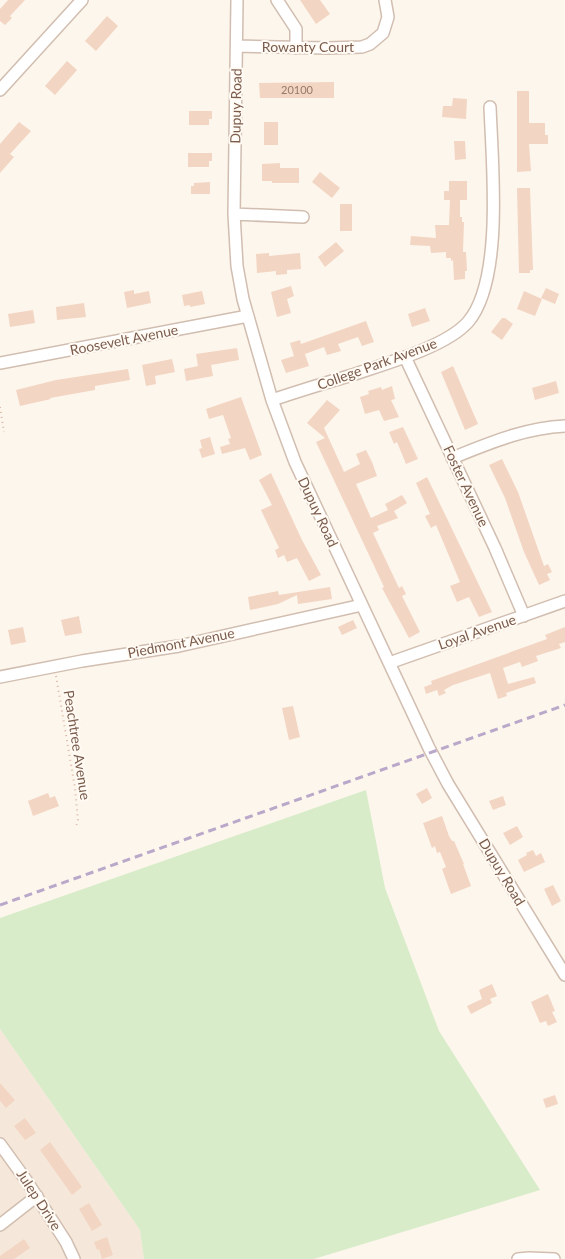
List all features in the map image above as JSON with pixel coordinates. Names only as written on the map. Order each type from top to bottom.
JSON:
[{"type":"street","points":[[0,90],[82,0]]},
{"type":"street","name":"Dupuy Road","points":[[237,0],[234,214],[237,266],[248,316],[272,400],[295,462],[429,748],[448,784],[565,975]]},
{"type":"street","points":[[277,0],[296,29],[296,48]]},
{"type":"street","name":"Rowanty Court","points":[[237,46],[296,48],[362,47],[377,39],[386,25],[388,17],[385,0]]},
{"type":"street","name":"College Park Avenue","points":[[272,400],[405,357],[446,339],[459,331],[476,312],[482,300],[486,284],[492,247],[490,107]]},
{"type":"street","points":[[234,214],[303,216]]},
{"type":"street","name":"Roosevelt Avenue","points":[[0,363],[248,316]]},
{"type":"street","name":"Foster Avenue","points":[[405,357],[495,548],[524,616]]},
{"type":"street","points":[[452,458],[516,433],[540,428],[565,426]]},
{"type":"street","name":"Loyal Avenue","points":[[389,663],[565,601]]},
{"type":"street","name":"Piedmont Avenue","points":[[0,677],[179,646],[362,605]]},
{"type":"street","name":"Julep Drive","points":[[0,1144],[66,1242],[74,1259]]},
{"type":"street","points":[[0,1224],[36,1196]]},
{"type":"street","points":[[518,1259],[554,1259]]},
{"type":"path","points":[[0,407],[4,432]]},
{"type":"path","name":"Peachtree Avenue","points":[[54,667],[74,788],[78,821],[76,826]]},
{"type":"shaded area","points":[[0,1029],[140,1230],[144,1259],[0,1259]]},
{"type":"green space","points":[[366,790],[385,888],[439,1031],[540,1190],[314,1259],[144,1259],[140,1230],[0,1029],[0,918]]},
{"type":"building","points":[[8,0],[25,0],[10,16],[12,18],[5,25],[0,21],[0,9]]},
{"type":"building","points":[[300,0],[320,0],[330,14],[316,24]]},
{"type":"building","points":[[107,16],[118,26],[96,51],[85,41]]},
{"type":"building","points":[[67,61],[77,70],[55,95],[45,86]]},
{"type":"building","points":[[334,82],[334,98],[260,98],[259,83]]},
{"type":"building","points":[[517,91],[529,91],[529,123],[545,123],[545,135],[548,135],[548,144],[529,144],[531,171],[517,172]]},
{"type":"building","points":[[453,98],[467,99],[466,119],[442,117],[443,106],[452,106]]},
{"type":"building","points":[[189,111],[212,111],[212,119],[209,119],[209,125],[189,125]]},
{"type":"building","points":[[19,122],[31,131],[10,154],[14,157],[0,173],[0,144]]},
{"type":"building","points":[[264,122],[278,122],[278,145],[264,145]]},
{"type":"building","points":[[454,141],[465,141],[466,159],[455,160]]},
{"type":"building","points":[[188,153],[212,153],[212,161],[209,161],[209,167],[188,167]]},
{"type":"building","points":[[280,163],[280,168],[299,168],[299,183],[262,181],[262,164]]},
{"type":"building","points":[[320,172],[340,188],[332,198],[312,182]]},
{"type":"building","points":[[449,181],[467,181],[467,200],[460,200],[460,217],[462,217],[462,222],[464,222],[463,252],[466,252],[467,271],[465,271],[465,279],[454,280],[453,260],[451,261],[451,258],[446,258],[446,252],[431,253],[430,246],[410,245],[411,236],[436,238],[435,225],[449,225],[450,200],[444,200],[444,191],[449,191]]},
{"type":"building","points":[[210,182],[210,194],[191,194],[191,186],[194,186],[194,183]]},
{"type":"building","points":[[517,188],[530,188],[533,270],[530,270],[530,273],[519,273]]},
{"type":"building","points":[[340,204],[352,204],[352,231],[340,231]]},
{"type":"building","points":[[336,242],[344,251],[325,267],[318,257]]},
{"type":"building","points":[[269,253],[269,256],[300,253],[301,269],[287,270],[287,274],[276,275],[276,271],[257,273],[256,254]]},
{"type":"building","points":[[291,286],[294,296],[287,299],[291,313],[277,317],[271,292]]},
{"type":"building","points":[[546,288],[559,294],[555,304],[541,298]]},
{"type":"building","points":[[134,290],[134,294],[149,291],[151,303],[127,308],[124,292]]},
{"type":"building","points":[[202,291],[205,304],[190,307],[190,305],[184,306],[182,295]]},
{"type":"building","points":[[524,291],[542,299],[535,316],[517,309]]},
{"type":"building","points":[[84,303],[86,317],[57,320],[56,307]]},
{"type":"building","points":[[425,308],[430,321],[412,327],[408,314]]},
{"type":"building","points":[[33,310],[35,323],[10,327],[8,314]]},
{"type":"building","points":[[502,318],[513,324],[502,340],[491,332]]},
{"type":"building","points":[[366,321],[374,342],[362,346],[358,337],[338,344],[341,351],[327,355],[324,347],[305,354],[309,366],[286,373],[281,360],[294,356],[290,343],[300,340],[301,344]]},
{"type":"building","points":[[237,348],[239,360],[211,365],[213,376],[186,381],[184,369],[198,366],[196,354]]},
{"type":"building","points":[[172,359],[175,372],[155,376],[156,384],[146,386],[142,365]]},
{"type":"building","points":[[453,366],[478,424],[465,430],[441,372]]},
{"type":"building","points":[[128,369],[130,380],[95,386],[95,390],[50,398],[20,406],[16,390],[56,380]]},
{"type":"building","points":[[556,381],[559,393],[535,400],[532,388]]},
{"type":"building","points":[[392,386],[395,399],[391,400],[399,417],[384,421],[379,410],[365,414],[360,397],[369,394],[368,391],[381,387],[382,390]]},
{"type":"building","points":[[241,397],[262,455],[250,460],[245,448],[222,454],[220,447],[230,444],[228,439],[231,438],[223,415],[209,419],[206,409]]},
{"type":"building","points":[[327,400],[340,410],[324,428],[344,472],[360,464],[356,454],[366,450],[372,462],[377,476],[356,484],[371,518],[388,510],[385,504],[402,495],[407,503],[394,511],[398,518],[377,526],[379,530],[373,533],[399,588],[402,586],[406,594],[402,596],[420,632],[409,638],[382,588],[384,587],[316,442],[325,438],[307,423]]},
{"type":"building","points":[[403,427],[418,459],[406,464],[397,442],[394,444],[389,432]]},
{"type":"building","points":[[210,437],[215,454],[202,458],[199,449],[202,448],[200,440]]},
{"type":"building","points":[[502,459],[518,492],[544,566],[548,564],[552,572],[547,574],[550,580],[539,585],[524,552],[505,498],[489,465]]},
{"type":"building","points":[[271,473],[302,540],[321,575],[309,581],[297,558],[287,562],[284,555],[278,558],[275,550],[279,548],[261,510],[272,505],[259,480]]},
{"type":"building","points":[[427,477],[492,612],[479,617],[469,597],[457,602],[450,586],[460,582],[436,525],[431,528],[425,516],[430,514],[416,483]]},
{"type":"building","points":[[330,587],[332,599],[298,604],[297,595],[278,604],[250,610],[248,597],[278,591],[279,595]]},
{"type":"building","points":[[79,616],[82,633],[65,636],[61,620]]},
{"type":"building","points":[[353,620],[357,628],[342,635],[338,627]]},
{"type":"building","points":[[23,627],[26,642],[11,645],[8,630]]},
{"type":"building","points":[[565,627],[565,642],[559,644],[561,648],[536,656],[538,661],[522,667],[520,662],[503,668],[508,684],[534,677],[536,683],[506,693],[507,696],[498,699],[490,673],[453,685],[444,690],[446,693],[439,696],[437,690],[426,694],[424,687],[432,684],[431,681],[547,639],[545,635]]},
{"type":"building","points":[[293,706],[300,737],[289,740],[282,708]]},
{"type":"building","points":[[427,788],[432,798],[422,804],[416,794]]},
{"type":"building","points":[[48,793],[50,798],[55,796],[59,806],[33,816],[28,801]]},
{"type":"building","points":[[503,796],[506,805],[493,810],[489,801]]},
{"type":"building","points":[[442,816],[449,836],[454,841],[464,864],[471,886],[451,894],[442,869],[446,867],[440,852],[437,853],[435,846],[432,848],[423,823]]},
{"type":"building","points":[[517,826],[523,837],[510,845],[503,833]]},
{"type":"building","points":[[533,850],[536,856],[541,853],[545,862],[524,872],[518,860]]},
{"type":"building","points":[[553,885],[561,901],[552,906],[544,889]]},
{"type":"building","points":[[492,984],[497,996],[490,999],[492,1003],[471,1014],[467,1006],[482,999],[479,990]]},
{"type":"building","points":[[548,994],[555,1011],[552,1012],[557,1022],[548,1026],[546,1021],[540,1023],[531,1002]]},
{"type":"building","points":[[0,1083],[15,1100],[6,1108],[0,1101]]},
{"type":"building","points":[[555,1095],[558,1104],[546,1108],[543,1099]]},
{"type":"building","points":[[25,1118],[36,1133],[25,1140],[14,1126]]},
{"type":"building","points":[[50,1142],[82,1187],[72,1195],[40,1150]]},
{"type":"building","points":[[89,1203],[102,1225],[92,1231],[79,1209]]},
{"type":"building","points":[[107,1237],[113,1255],[102,1259],[99,1249],[97,1250],[94,1242]]},
{"type":"building","points":[[24,1239],[30,1248],[14,1259],[0,1259],[0,1256]]},
{"type":"railway","points":[[0,905],[565,705]]}]
